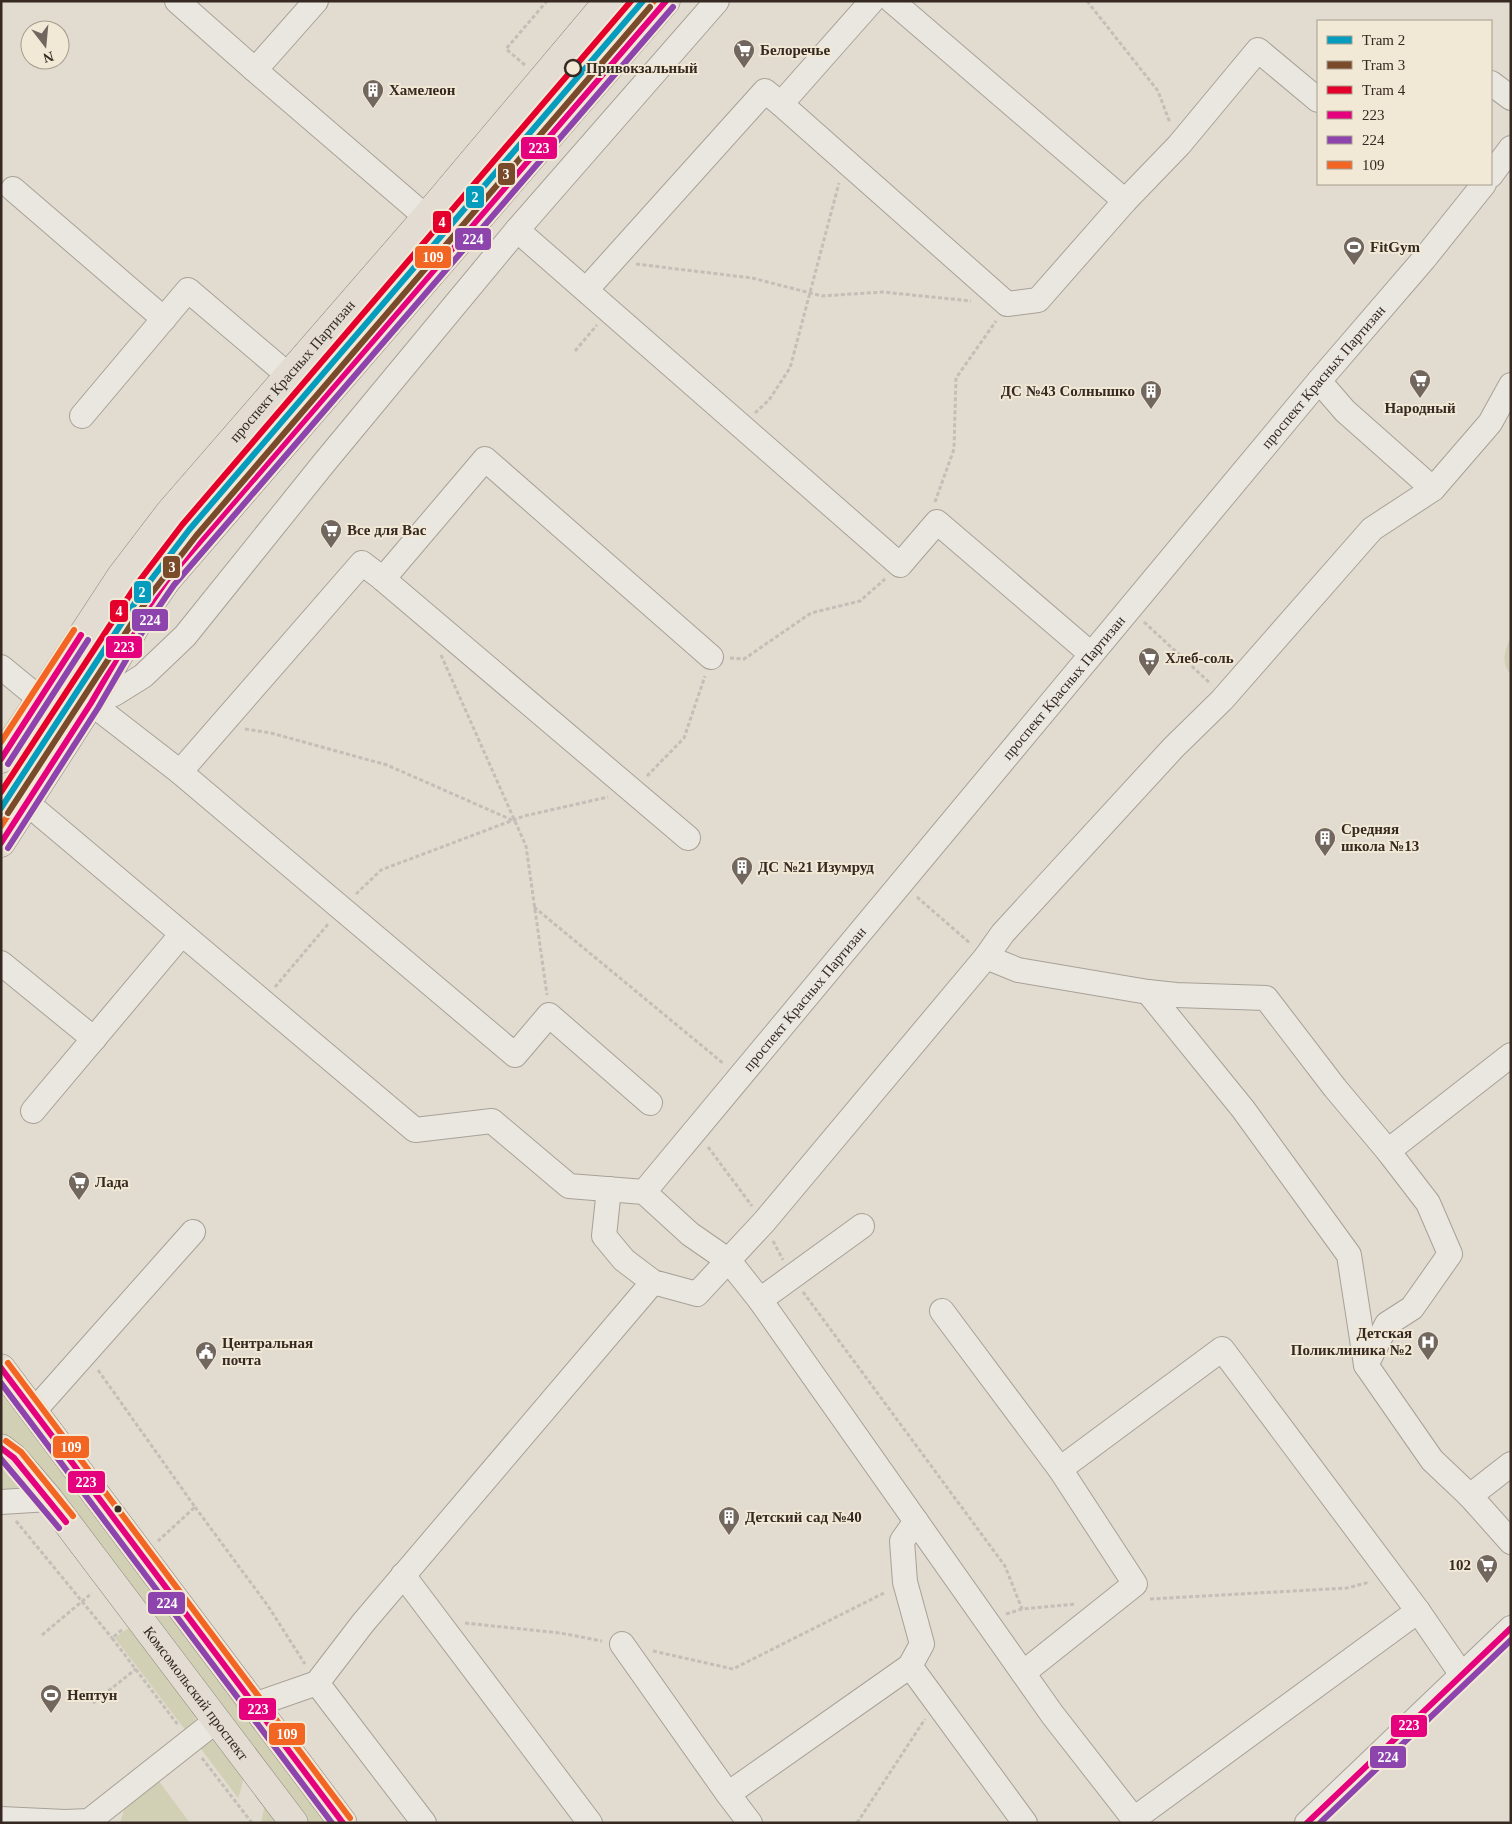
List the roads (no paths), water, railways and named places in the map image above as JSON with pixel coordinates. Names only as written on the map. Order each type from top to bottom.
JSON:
[{"type":"main road","points":[[1,843],[167,580],[666,1]]},
{"type":"main road","name":"проспект Красных Партизан","points":[[1,759],[121,576],[169,513],[426,217],[605,2]]},
{"type":"main road","points":[[1,1368],[342,1823]]},
{"type":"main road","name":"Комсомольский проспект","points":[[1,1448],[14,1458],[49,1500],[294,1823]]},
{"type":"street","points":[[177,1],[426,217]]},
{"type":"street","points":[[255,70],[316,1]]},
{"type":"street","points":[[650,1103],[549,1015],[515,1055],[180,772],[91,703],[128,687],[143,676],[185,636],[324,463],[517,230],[717,1]]},
{"type":"street","points":[[781,104],[872,1]]},
{"type":"street","points":[[892,1],[1125,201]]},
{"type":"street","points":[[605,2],[639,32]]},
{"type":"street","points":[[586,290],[765,91],[1007,304],[1038,300],[1125,201],[1178,145],[1258,50],[1317,99]]},
{"type":"street","points":[[1492,84],[1511,98]]},
{"type":"street","name":"проспект Красных Партизан","points":[[644,1192],[1129,608],[1424,259],[1483,185]]},
{"type":"street","points":[[14,189],[164,319]]},
{"type":"street","points":[[517,230],[900,565],[937,522],[1091,654]]},
{"type":"street","points":[[82,416],[188,290],[288,375]]},
{"type":"street","points":[[1319,381],[1345,411],[1433,489]]},
{"type":"street","points":[[609,1189],[604,1236],[624,1260],[653,1282],[697,1294],[764,1222],[986,957],[1002,933],[1172,748],[1224,696],[1372,529],[1433,489],[1490,423],[1511,385]]},
{"type":"street","points":[[383,579],[485,459],[711,657]]},
{"type":"street","points":[[180,772],[362,563],[688,838]]},
{"type":"street","points":[[1,667],[40,699]]},
{"type":"street","points":[[27,803],[414,1130],[492,1121],[569,1186],[644,1192],[690,1234],[729,1261],[760,1300],[1023,1672],[1135,1821],[1418,1611]]},
{"type":"street","points":[[33,1111],[181,935]]},
{"type":"street","points":[[986,957],[1018,970],[1148,992],[1176,995],[1266,998],[1335,1088],[1388,1151],[1428,1203],[1450,1254],[1412,1308],[1387,1324],[1366,1365]]},
{"type":"street","points":[[1,963],[94,1039]]},
{"type":"street","points":[[1148,992],[1243,1109],[1349,1255],[1366,1365],[1432,1460],[1470,1496],[1511,1542]]},
{"type":"street","points":[[1388,1151],[1511,1055]]},
{"type":"street","points":[[760,1300],[862,1226]]},
{"type":"street","points":[[33,1412],[193,1232]]},
{"type":"street","points":[[254,1705],[316,1683],[403,1575],[653,1282]]},
{"type":"street","points":[[942,1311],[1060,1469],[1135,1584],[1023,1672]]},
{"type":"street","points":[[1060,1469],[1222,1350],[1418,1611],[1462,1675]]},
{"type":"street","points":[[1470,1496],[1511,1464]]},
{"type":"street","points":[[7,1510],[49,1500]]},
{"type":"street","points":[[728,1794],[910,1666],[922,1644],[905,1582],[902,1541],[916,1520]]},
{"type":"street","points":[[403,1575],[590,1823]]},
{"type":"street","points":[[1307,1823],[1511,1628]]},
{"type":"street","points":[[622,1644],[750,1823]]},
{"type":"street","points":[[910,1666],[1025,1823]]},
{"type":"street","points":[[316,1683],[424,1823]]},
{"type":"street","points":[[1,1819],[90,1822],[217,1720]]},
{"type":"tram line","name":"4","points":[[1,792],[137,584],[182,525],[631,1]]},
{"type":"tram line","name":"2","points":[[1,808],[144,589],[189,530],[643,1]]},
{"type":"tram line","name":"3","points":[[8,813],[151,594],[196,536],[650,7]]},
{"type":"place","name":"Привокзальный","points":[[573,68]]},
{"type":"place","name":"Белоречье","points":[[744,69]]},
{"type":"place","name":"Хамелеон","points":[[373,109]]},
{"type":"place","name":"FitGym","points":[[1354,266]]},
{"type":"place","name":"Народный","points":[[1420,399]]},
{"type":"place","name":"ДС №43 Солнышко","points":[[1151,410]]},
{"type":"place","name":"Все для Вас","points":[[331,549]]},
{"type":"place","name":"Хлеб-соль","points":[[1149,677]]},
{"type":"place","name":"Средняя школа №13","points":[[1325,857]]},
{"type":"place","name":"ДС №21 Изумруд","points":[[742,886]]},
{"type":"place","name":"Лада","points":[[79,1201]]},
{"type":"place","name":"Детская Поликлиника №2","points":[[1428,1361]]},
{"type":"place","name":"Центральная почта","points":[[206,1371]]},
{"type":"place","name":"Детский сад №40","points":[[729,1536]]},
{"type":"place","name":"102","points":[[1487,1584]]},
{"type":"place","name":"Нептун","points":[[51,1714]]}]
